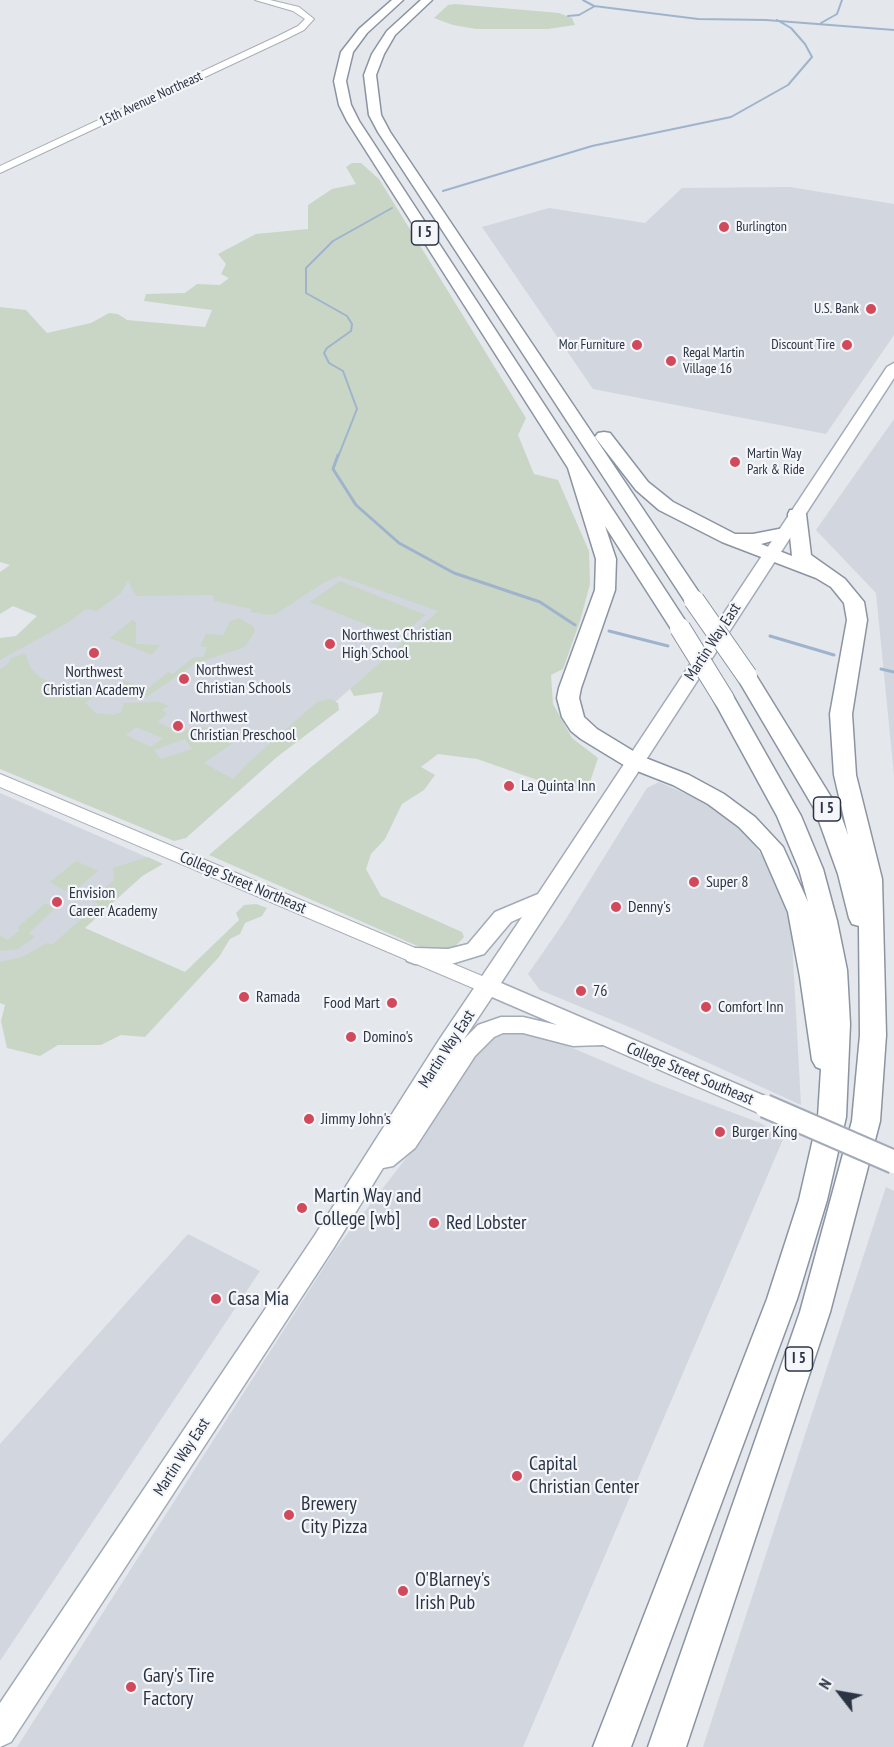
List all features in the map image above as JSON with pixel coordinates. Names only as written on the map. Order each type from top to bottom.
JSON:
[{"type":"highway","name":"I 5","points":[[398,0],[363,31],[348,52],[342,66],[340,81],[345,105],[353,121],[724,699],[789,816],[811,869],[834,970],[837,1024],[832,1116],[813,1200],[782,1299],[612,1747]]},
{"type":"highway","name":"I 5","points":[[427,0],[392,33],[378,54],[370,75],[375,115],[384,132],[778,725],[827,810],[850,874],[871,958],[873,1035],[866,1121],[844,1208],[815,1312],[667,1747]]},
{"type":"highway","points":[[554,387],[572,398],[642,486],[666,506],[729,538],[828,577]]},
{"type":"highway","points":[[576,466],[606,559],[604,590],[570,688],[569,707],[579,726],[634,762],[698,788],[747,822],[771,847],[800,912],[813,977],[832,1116]]},
{"type":"highway","points":[[797,514],[801,555],[807,563],[837,583],[854,602],[857,620],[841,714],[845,775],[870,879],[871,958]]},
{"type":"highway","points":[[729,538],[753,540],[785,532]]},
{"type":"main road","name":"Martin Way East","points":[[0,1731],[894,367]]},
{"type":"main road","points":[[415,956],[448,957],[476,949],[503,917],[543,900]]},
{"type":"main road","name":"College Street Southeast","points":[[487,986],[894,1162]]},
{"type":"main road","points":[[369,1170],[405,1141],[467,1050],[486,1031],[501,1025],[523,1025],[573,1038],[604,1037]]},
{"type":"street","name":"15th Avenue Northeast","points":[[0,170],[301,28],[310,19],[304,13],[259,0]]},
{"type":"street","name":"College Street Northeast","points":[[0,780],[487,986]]},
{"type":"shaded area","points":[[790,187],[894,204],[894,335],[826,434],[593,389],[482,227],[549,208],[645,223],[682,188]]},
{"type":"shaded area","points":[[894,419],[894,775],[876,593],[816,530]]},
{"type":"shaded area","name":"Northwest Christian Schools","points":[[212,527],[439,611],[179,839],[20,698],[0,669],[0,659]]},
{"type":"shaded area","points":[[659,782],[702,801],[744,830],[771,869],[791,922],[801,1105],[634,1029],[540,990],[528,974],[564,922],[647,788]]},
{"type":"shaded area","name":"Envision Career Academy","points":[[0,793],[158,862],[0,1003]]},
{"type":"shaded area","points":[[515,1029],[542,1035],[657,1084],[760,1123],[784,1137],[523,1747],[17,1747],[335,1250],[414,1148],[490,1034]]},
{"type":"shaded area","points":[[886,1187],[894,1191],[894,1747],[703,1747]]},
{"type":"shaded area","points":[[188,1234],[260,1271],[0,1661],[0,1444]]},
{"type":"green space","points":[[448,5],[559,13],[572,18],[575,25],[548,29],[476,29],[453,25],[434,18]]},
{"type":"green space","points":[[352,163],[361,163],[379,179],[526,418],[518,435],[534,474],[558,480],[589,551],[590,584],[580,621],[563,669],[551,675],[553,704],[572,738],[598,758],[589,785],[569,791],[477,759],[438,754],[421,767],[435,775],[424,790],[402,804],[385,839],[371,854],[366,869],[381,896],[462,932],[464,937],[451,951],[429,951],[209,855],[378,713],[383,692],[354,696],[350,689],[438,611],[339,576],[323,583],[276,614],[270,615],[250,612],[252,609],[214,601],[213,595],[136,596],[128,581],[121,593],[97,611],[86,609],[69,622],[0,660],[0,638],[16,636],[37,616],[13,606],[0,614],[0,572],[10,565],[0,562],[0,307],[26,310],[47,333],[91,323],[109,313],[118,314],[127,320],[205,327],[212,310],[144,301],[146,294],[185,293],[197,284],[220,285],[229,278],[221,274],[226,264],[218,254],[256,234],[308,229],[308,205],[332,189],[356,184],[346,167]]},
{"type":"green space","points":[[340,581],[426,615],[397,637],[310,602]]},
{"type":"green space","points":[[239,618],[253,626],[255,631],[245,647],[196,663],[145,698],[111,696],[111,690],[124,680],[146,690],[168,672],[173,674],[194,657],[203,657],[207,647],[200,646],[206,634],[223,635],[230,621]]},
{"type":"green space","points":[[132,620],[136,622],[136,644],[160,645],[152,655],[110,638]]},
{"type":"green space","points":[[25,653],[31,669],[41,678],[92,698],[85,703],[96,713],[113,715],[121,712],[124,703],[160,702],[169,706],[162,709],[167,714],[157,722],[182,733],[193,726],[205,727],[236,741],[204,763],[233,779],[317,702],[330,699],[338,703],[339,710],[277,757],[186,838],[174,841],[0,769],[0,669],[6,666],[11,658]],"holes":[[[136,727],[162,738],[162,739],[151,747],[126,735]],[[185,739],[192,749],[161,759],[154,750]]]},
{"type":"green space","points":[[148,857],[163,864],[142,876],[85,928],[185,972],[239,920],[236,913],[244,905],[256,904],[267,908],[262,916],[245,923],[240,934],[230,939],[219,957],[145,1037],[121,1035],[101,1045],[58,1045],[40,1056],[7,1048],[1,1021],[5,1005],[0,1003],[0,962],[22,957],[47,943],[52,945],[98,904],[92,900],[114,880],[113,868]]},
{"type":"green space","points":[[76,861],[98,871],[71,894],[50,882]]},
{"type":"green space","points":[[46,903],[54,909],[29,933],[35,937],[18,949],[0,951],[0,936],[8,940],[20,930],[17,928]]},
{"type":"waterway","points":[[583,0],[595,6]]},
{"type":"waterway","points":[[821,23],[837,14],[842,0]]},
{"type":"waterway","points":[[568,16],[579,15],[595,6]]},
{"type":"waterway","points":[[595,6],[698,19],[779,21]]},
{"type":"waterway","points":[[443,191],[592,146],[731,117],[788,85],[812,57],[805,44],[791,28],[779,21]]},
{"type":"waterway","points":[[779,21],[894,30]]},
{"type":"waterway","points":[[338,457],[357,409],[343,371],[329,363],[324,353],[327,348],[351,331],[352,324],[347,316],[306,293],[306,268],[333,241],[392,208]]},
{"type":"waterway","points":[[338,455],[333,469],[356,505],[399,543],[454,573],[540,602],[575,625]]},
{"type":"waterway","points":[[609,631],[668,646]]},
{"type":"waterway","points":[[770,636],[834,655]]},
{"type":"waterway","points":[[881,669],[894,672]]},
{"type":"place","name":"Burlington","points":[[724,227]]},
{"type":"place","name":"U.S. Bank","points":[[871,309]]},
{"type":"place","name":"Mor Furniture","points":[[637,345]]},
{"type":"place","name":"Discount Tire","points":[[847,345]]},
{"type":"place","name":"Regal Martin Village 16","points":[[671,361]]},
{"type":"place","name":"Martin Way Park & Ride","points":[[735,462]]},
{"type":"place","name":"Northwest Christian High School","points":[[330,644]]},
{"type":"place","name":"Northwest Christian Academy","points":[[94,653]]},
{"type":"place","name":"Northwest Christian Schools","points":[[184,679]]},
{"type":"place","name":"Northwest Christian Preschool","points":[[178,726]]},
{"type":"place","name":"La Quinta Inn","points":[[509,786]]},
{"type":"place","name":"Super 8","points":[[694,882]]},
{"type":"place","name":"Envision Career Academy","points":[[57,902]]},
{"type":"place","name":"Denny's","points":[[616,907]]},
{"type":"place","name":"76","points":[[581,991]]},
{"type":"place","name":"Ramada","points":[[244,997]]},
{"type":"place","name":"Food Mart","points":[[392,1003]]},
{"type":"place","name":"Comfort Inn","points":[[706,1007]]},
{"type":"place","name":"Domino's","points":[[351,1037]]},
{"type":"place","name":"Jimmy John's","points":[[309,1119]]},
{"type":"place","name":"Burger King","points":[[720,1132]]},
{"type":"place","name":"Martin Way and College [wb]","points":[[302,1208]]},
{"type":"place","name":"Red Lobster","points":[[434,1223]]},
{"type":"place","name":"Casa Mia","points":[[216,1299]]},
{"type":"place","name":"Capital Christian Center","points":[[517,1476]]},
{"type":"place","name":"Brewery City Pizza","points":[[289,1515]]},
{"type":"place","name":"O'Blarney's Irish Pub","points":[[403,1591]]},
{"type":"place","name":"Gary's Tire Factory","points":[[131,1687]]}]
